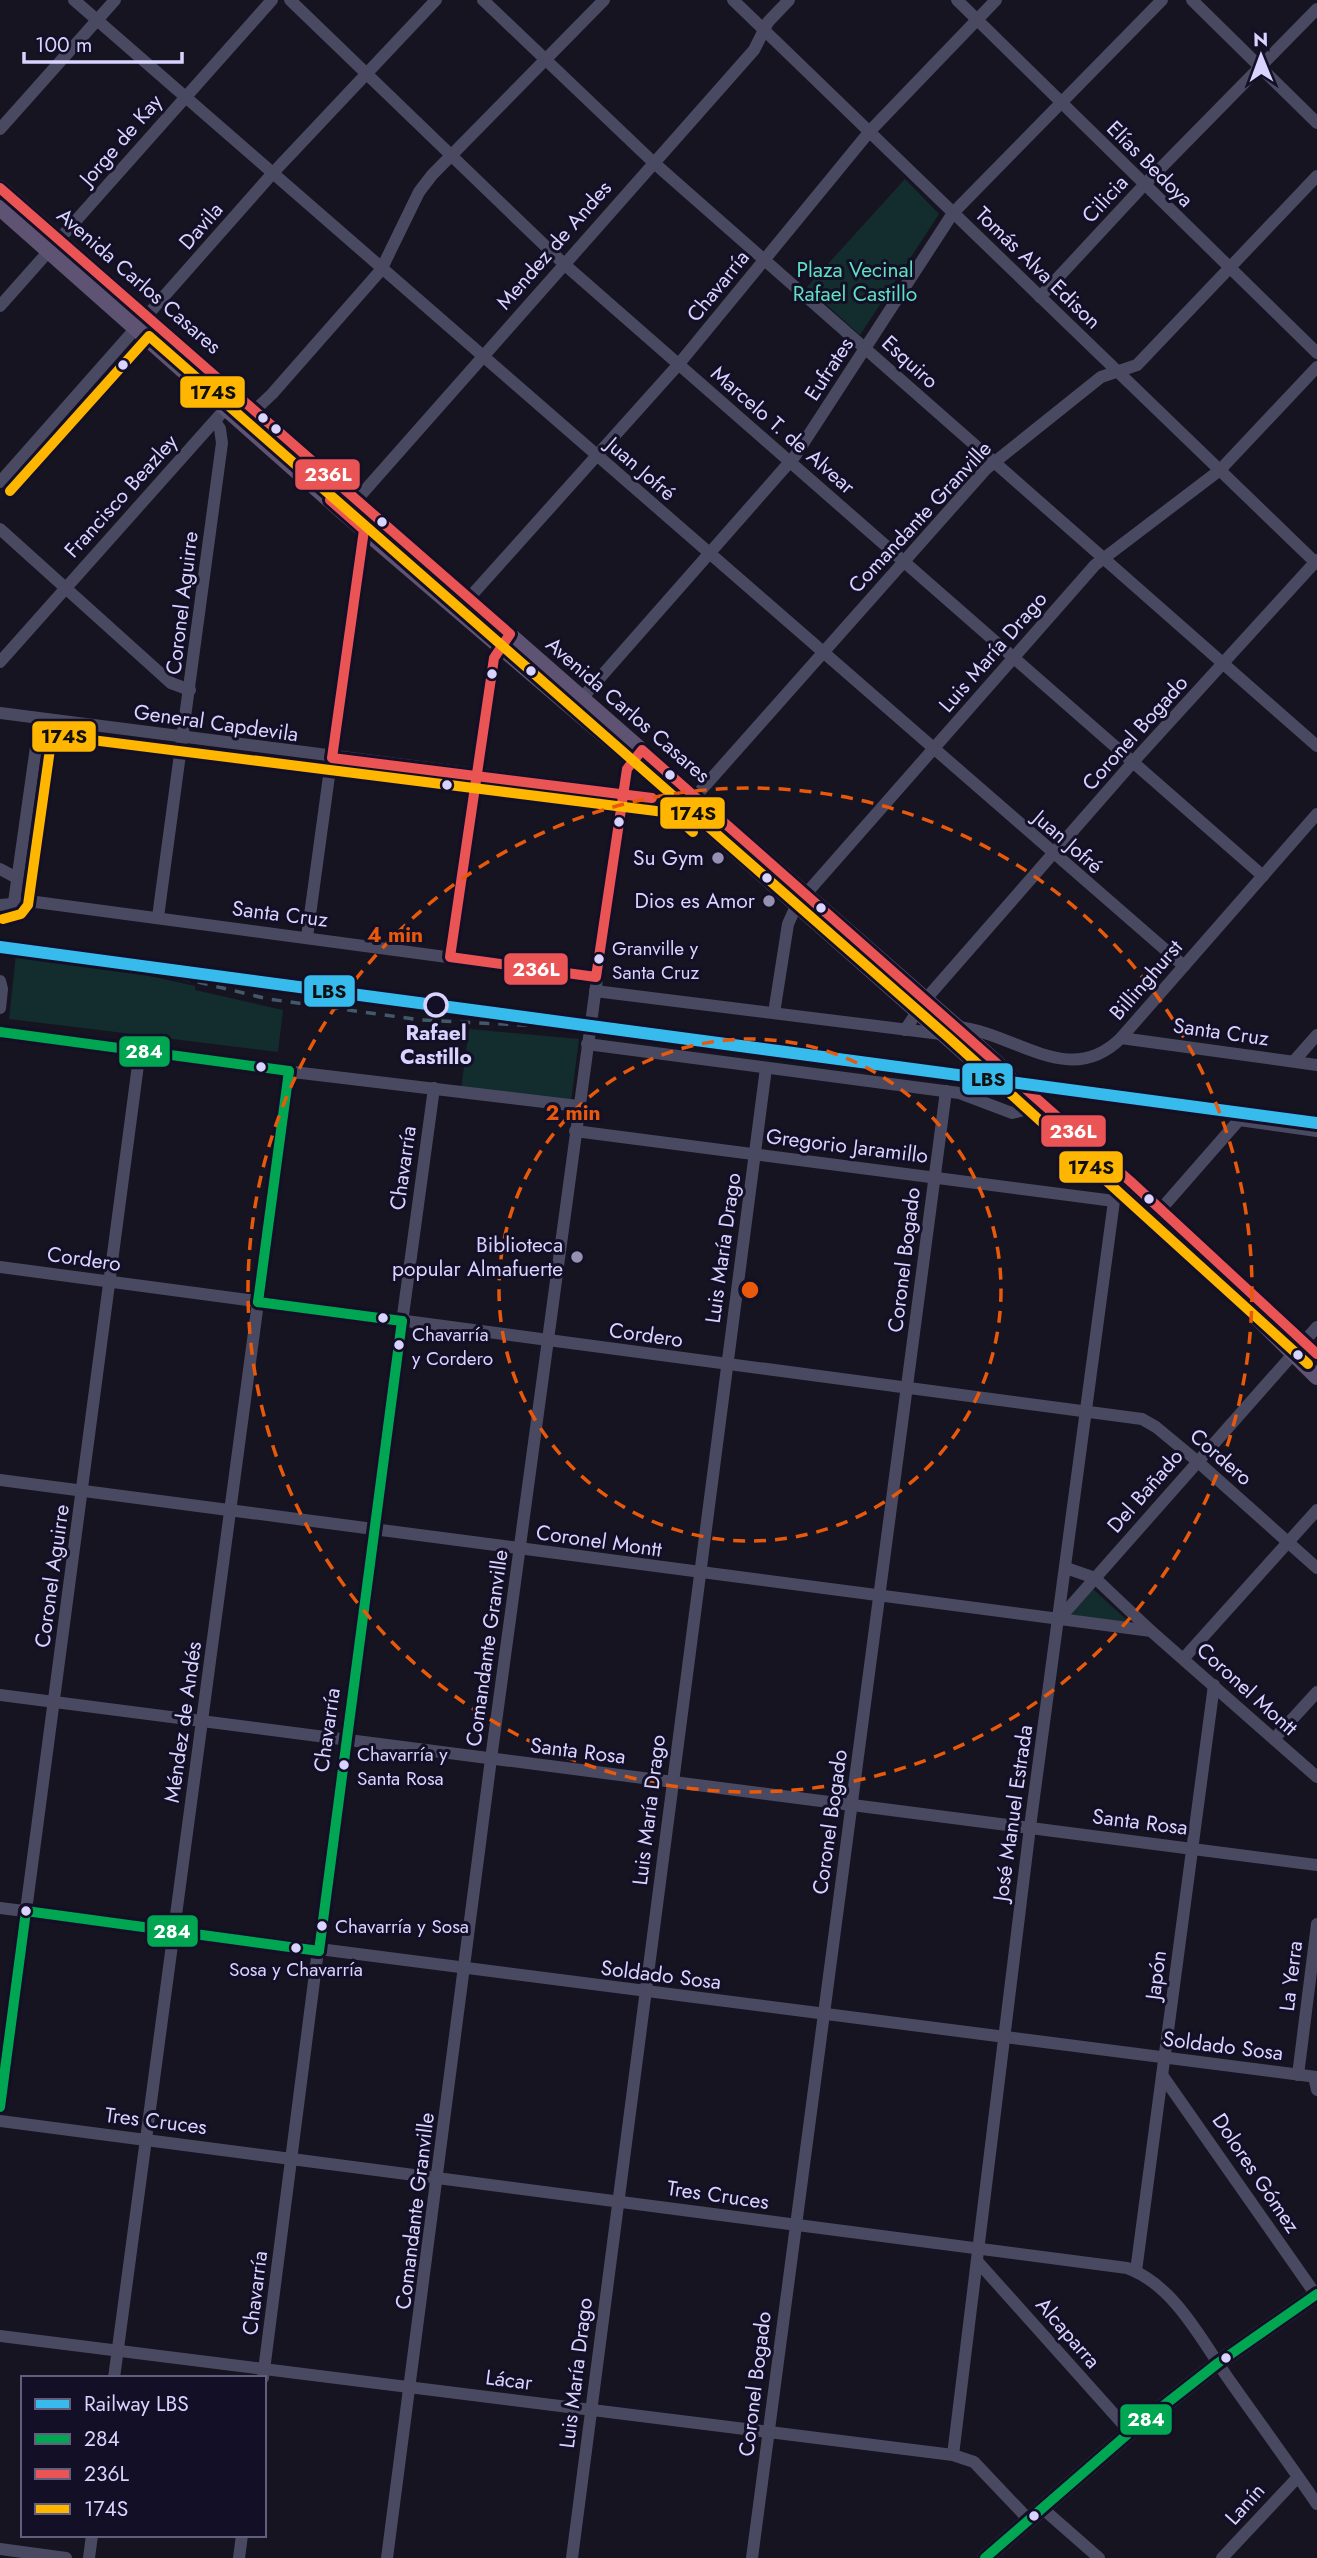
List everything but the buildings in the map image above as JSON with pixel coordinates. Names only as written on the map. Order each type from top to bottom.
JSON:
[{"type":"main road","name":"Avenida Carlos Casares","points":[[0,188],[54,245],[142,322],[255,410],[470,597],[505,639],[637,755],[695,797],[801,900]]},
{"type":"main road","name":"Avenida Carlos Casares","points":[[0,208],[54,245]]},
{"type":"main road","name":"Avenida Carlos Casares","points":[[142,322],[227,407],[344,513],[583,698],[678,800],[801,900],[922,1006],[957,1027],[1121,1191]]},
{"type":"main road","name":"Avenida Carlos Casares","points":[[922,1006],[941,1034],[1121,1191],[1156,1215],[1298,1348],[1317,1377]]},
{"type":"main road","name":"Avenida Carlos Casares","points":[[1298,1348],[1317,1354]]},
{"type":"main road","points":[[985,2558],[1130,2432],[1218,2363],[1316,2294]]},
{"type":"street","name":"Juan Jofré","points":[[74,0],[381,270],[1184,966]]},
{"type":"street","points":[[0,129],[115,0]]},
{"type":"street","name":"Jorge de Kay","points":[[0,306],[272,0]]},
{"type":"street","name":"Marcelo T. de Alvear","points":[[290,0],[564,264],[1263,876]]},
{"type":"street","name":"Davila","points":[[0,482],[272,174],[436,0]]},
{"type":"street","name":"Esquiro","points":[[483,0],[653,162],[1317,746]]},
{"type":"street","points":[[227,407],[255,410],[381,270],[425,183],[604,0]]},
{"type":"street","name":"Tomás Alva Edison","points":[[733,0],[1316,562]]},
{"type":"street","name":"Mendez de Andes","points":[[344,513],[754,50],[764,30],[789,0]]},
{"type":"street","name":"Elías Bedoya","points":[[957,0],[1317,354]]},
{"type":"street","name":"Chavarría","points":[[470,597],[678,365],[870,131],[996,0]]},
{"type":"street","name":"Eufrates","points":[[583,698],[790,462],[953,213],[1162,0]]},
{"type":"street","points":[[1192,0],[1317,123]]},
{"type":"street","name":"Cilicia","points":[[1040,296],[1144,185],[1317,9]]},
{"type":"street","name":"Comandante Granville","points":[[695,797],[993,462],[1101,377],[1137,365],[1317,176]]},
{"type":"street","name":"Luis María Drago","points":[[774,1013],[788,924],[801,900],[1102,558],[1220,470],[1317,367]]},
{"type":"street","name":"Francisco Beazley","points":[[0,662],[227,407]]},
{"type":"street","name":"Coronel Aguirre","points":[[158,918],[222,443],[220,429],[215,421]]},
{"type":"street","points":[[307,937],[364,530],[376,517]]},
{"type":"street","points":[[0,529],[171,683],[190,690]]},
{"type":"street","name":"Coronel Bogado","points":[[905,1030],[922,1006],[1133,762],[1316,562]]},
{"type":"street","points":[[450,957],[494,658],[505,639]]},
{"type":"street","name":"General Capdevila","points":[[0,713],[332,758],[678,800]]},
{"type":"street","points":[[15,902],[40,719]]},
{"type":"street","name":"Comandante Granville","points":[[387,2558],[412,2389],[491,1759],[578,1106],[622,795],[627,769],[637,755]]},
{"type":"street","name":"Billinghurst","points":[[957,1027],[976,1030],[1067,1060],[1101,1055],[1121,1038],[1317,814]]},
{"type":"street","points":[[0,869],[17,878]]},
{"type":"street","name":"Santa Cruz","points":[[0,905],[15,902],[307,937],[450,957],[774,1013],[941,1034]]},
{"type":"street","points":[[0,981],[0,1008]]},
{"type":"street","points":[[0,1031],[289,1071],[578,1106]]},
{"type":"street","points":[[1294,1061],[1317,1035]]},
{"type":"street","name":"Santa Cruz","points":[[1121,1038],[1317,1065]]},
{"type":"street","points":[[587,1044],[959,1093],[1012,1113],[1028,1109]]},
{"type":"street","name":"Coronel Aguirre","points":[[0,2107],[140,1050]]},
{"type":"street","name":"Luis María Drago","points":[[572,2558],[766,1068]]},
{"type":"street","name":"Méndez de Andés","points":[[114,2376],[289,1071]]},
{"type":"street","name":"Chavarría","points":[[264,2374],[345,1740],[434,1088]]},
{"type":"street","name":"Coronel Bogado","points":[[752,2558],[946,1091]]},
{"type":"street","points":[[1156,1215],[1239,1120],[1316,1133]]},
{"type":"street","name":"Gregorio Jaramillo","points":[[575,1131],[934,1176],[1121,1191]]},
{"type":"street","name":"José Manuel Estrada","points":[[953,2455],[1030,1827],[1087,1411],[1121,1191]]},
{"type":"street","name":"Cordero","points":[[0,1267],[1087,1411],[1150,1422],[1317,1568]]},
{"type":"street","name":"Del Bañado","points":[[1059,1619],[1317,1327]]},
{"type":"street","name":"Coronel Montt","points":[[0,1480],[1151,1631]]},
{"type":"street","points":[[1184,1658],[1317,1510]]},
{"type":"street","name":"Coronel Montt","points":[[1066,1568],[1095,1578],[1317,1777]]},
{"type":"street","name":"Japón","points":[[1136,2271],[1214,1685]]},
{"type":"street","points":[[1274,1739],[1317,1692]]},
{"type":"street","name":"Santa Rosa","points":[[0,1695],[1317,1865]]},
{"type":"street","name":"Soldado Sosa","points":[[0,1908],[464,1970],[1316,2077]]},
{"type":"street","name":"La Yerra","points":[[1298,2075],[1317,1924]]},
{"type":"street","name":"Dolores Gómez","points":[[1162,2075],[1316,2294]]},
{"type":"street","points":[[1316,2077],[1317,2091]]},
{"type":"street","name":"Tres Cruces","points":[[0,2120],[796,2225],[977,2255],[1136,2271]]},
{"type":"street","name":"Alcaparra","points":[[977,2255],[1130,2432]]},
{"type":"street","points":[[1136,2271],[1161,2290],[1206,2342],[1317,2504]]},
{"type":"street","name":"Lácar","points":[[0,2336],[118,2350],[264,2374],[590,2409],[953,2455],[974,2462],[1029,2520]]},
{"type":"street","name":"Lanín","points":[[1222,2558],[1298,2477]]},
{"type":"street","points":[[1042,2508],[1099,2558]]},
{"type":"street","points":[[89,2558],[92,2537]]},
{"type":"street","points":[[239,2558],[242,2537]]},
{"type":"street","points":[[0,2549],[66,2558]]},
{"type":"green space","name":"Plaza Vecinal Rafael Castillo","points":[[905,179],[939,214],[860,335],[807,287]]},
{"type":"green space","points":[[16,954],[127,971],[283,1010],[278,1052],[9,1019]]},
{"type":"green space","points":[[469,1029],[579,1039],[571,1102],[461,1089]]},
{"type":"green space","points":[[1092,1588],[1129,1622],[1070,1616]]},
{"type":"railway","points":[[0,942],[60,954]]},
{"type":"railway","points":[[124,964],[268,999],[421,1020],[622,1030]]},
{"type":"rail line","name":"LBS","points":[[0,947],[1317,1123]]},
{"type":"transit line","name":"236L","points":[[0,188],[510,634],[494,658],[450,957],[596,977],[627,769],[642,750],[1130,1181],[1317,1354]]},
{"type":"transit line","name":"174S","points":[[10,491],[149,336],[948,1037],[1308,1364]]},
{"type":"transit line","name":"236L","points":[[330,500],[364,530],[332,758],[652,798]]},
{"type":"transit line","name":"174S","points":[[3,919],[21,914],[28,905],[52,735],[672,813],[693,832]]},
{"type":"transit line","name":"284","points":[[0,1032],[289,1071]]},
{"type":"transit line","name":"284","points":[[258,1302],[289,1071]]},
{"type":"transit line","name":"284","points":[[258,1302],[402,1321]]},
{"type":"transit line","name":"284","points":[[319,1951],[402,1321]]},
{"type":"transit line","name":"284","points":[[26,1911],[319,1951]]},
{"type":"transit line","name":"284","points":[[0,2107],[26,1911]]},
{"type":"transit line","name":"284","points":[[985,2558],[1130,2432],[1218,2363],[1317,2294]]},
{"type":"place","name":"Su Gym","points":[[718,858]]},
{"type":"place","name":"Dios es Amor","points":[[769,901]]},
{"type":"place","name":"Granville y Santa Cruz","points":[[599,959]]},
{"type":"place","name":"Rafael Castillo","points":[[436,1005]]},
{"type":"place","name":"Biblioteca popular Almafuerte","points":[[577,1257]]},
{"type":"place","name":"Chavarría y Cordero","points":[[399,1345]]},
{"type":"place","name":"Chavarría y Santa Rosa","points":[[344,1765]]},
{"type":"place","name":"Chavarría y Sosa","points":[[322,1926]]},
{"type":"place","name":"Sosa y Chavarría","points":[[296,1948]]}]
